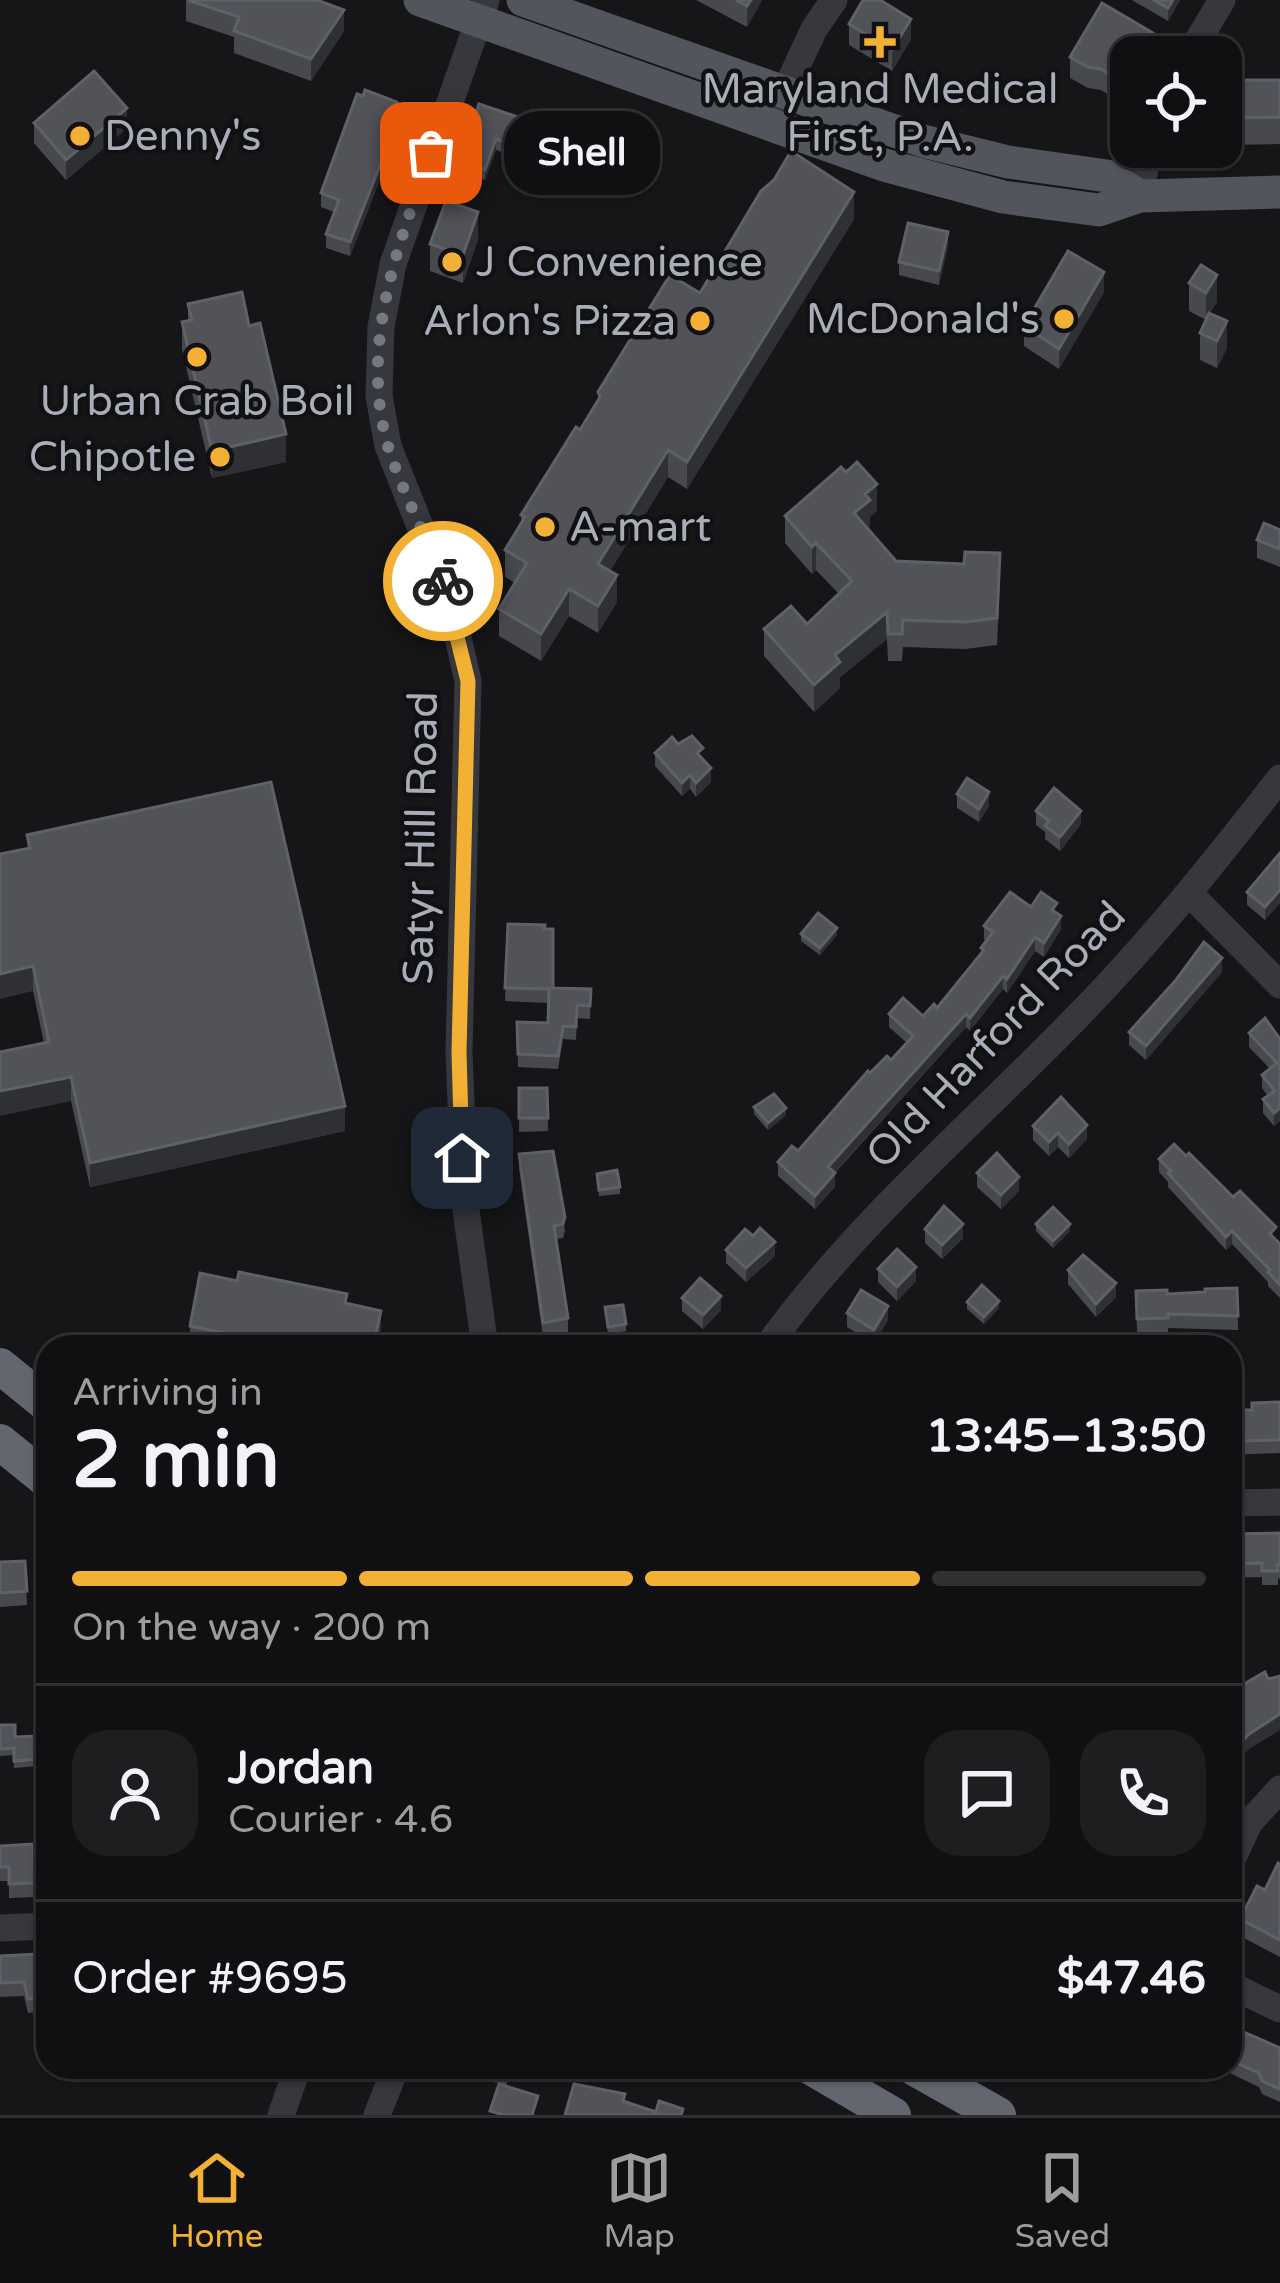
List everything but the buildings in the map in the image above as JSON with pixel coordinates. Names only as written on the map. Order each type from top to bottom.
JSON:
[{"type":"highway","points":[[0,1366],[36,1395]]},
{"type":"highway","points":[[0,1442],[36,1471]]},
{"type":"highway","points":[[832,2079],[893,2115]]},
{"type":"highway","points":[[934,2079],[998,2115]]},
{"type":"main road","points":[[420,0],[482,10],[768,125],[900,170],[1003,197],[1100,210],[1140,196],[1280,192]]},
{"type":"main road","points":[[523,0],[555,7],[786,94],[969,154],[1107,176],[1140,196]]},
{"type":"street","points":[[768,125],[814,29],[834,0]]},
{"type":"street","points":[[1201,36],[1222,0]]},
{"type":"street","name":"Satyr Hill Road","points":[[482,10],[392,264],[381,327],[379,396],[388,446],[449,599],[468,681],[459,1070],[465,1203],[483,1335]]},
{"type":"street","points":[[1140,196],[1145,168]]},
{"type":"street","name":"Old Harford Road","points":[[777,1335],[873,1221],[1071,1023],[1190,894],[1280,778]]},
{"type":"street","points":[[1190,894],[1280,986]]},
{"type":"street","points":[[1242,1503],[1280,1502]]},
{"type":"street","points":[[1242,1837],[1249,1822],[1280,1789]]},
{"type":"street","points":[[0,1928],[36,1926]]},
{"type":"street","points":[[1242,1991],[1280,2009]]},
{"type":"street","points":[[281,2115],[294,2079]]},
{"type":"street","points":[[377,2115],[391,2079]]},
{"type":"way so far","points":[[431,153],[387,287],[379,396],[388,446],[443,581]]},
{"type":"place","name":"Maryland Medical First, P.A.","points":[[880,42]]},
{"type":"place","name":"Denny's","points":[[80,136]]},
{"type":"place","name":"Shell","points":[[431,153]]},
{"type":"place","name":"J Convenience","points":[[452,262]]},
{"type":"place","name":"McDonald's","points":[[1064,319]]},
{"type":"place","name":"Arlon's Pizza","points":[[700,321]]},
{"type":"place","name":"Urban Crab Boil","points":[[197,357]]},
{"type":"place","name":"Chipotle","points":[[220,457]]},
{"type":"place","name":"A-mart","points":[[545,527]]},
{"type":"route","points":[[443,581],[468,681],[459,1052],[462,1158]]}]
